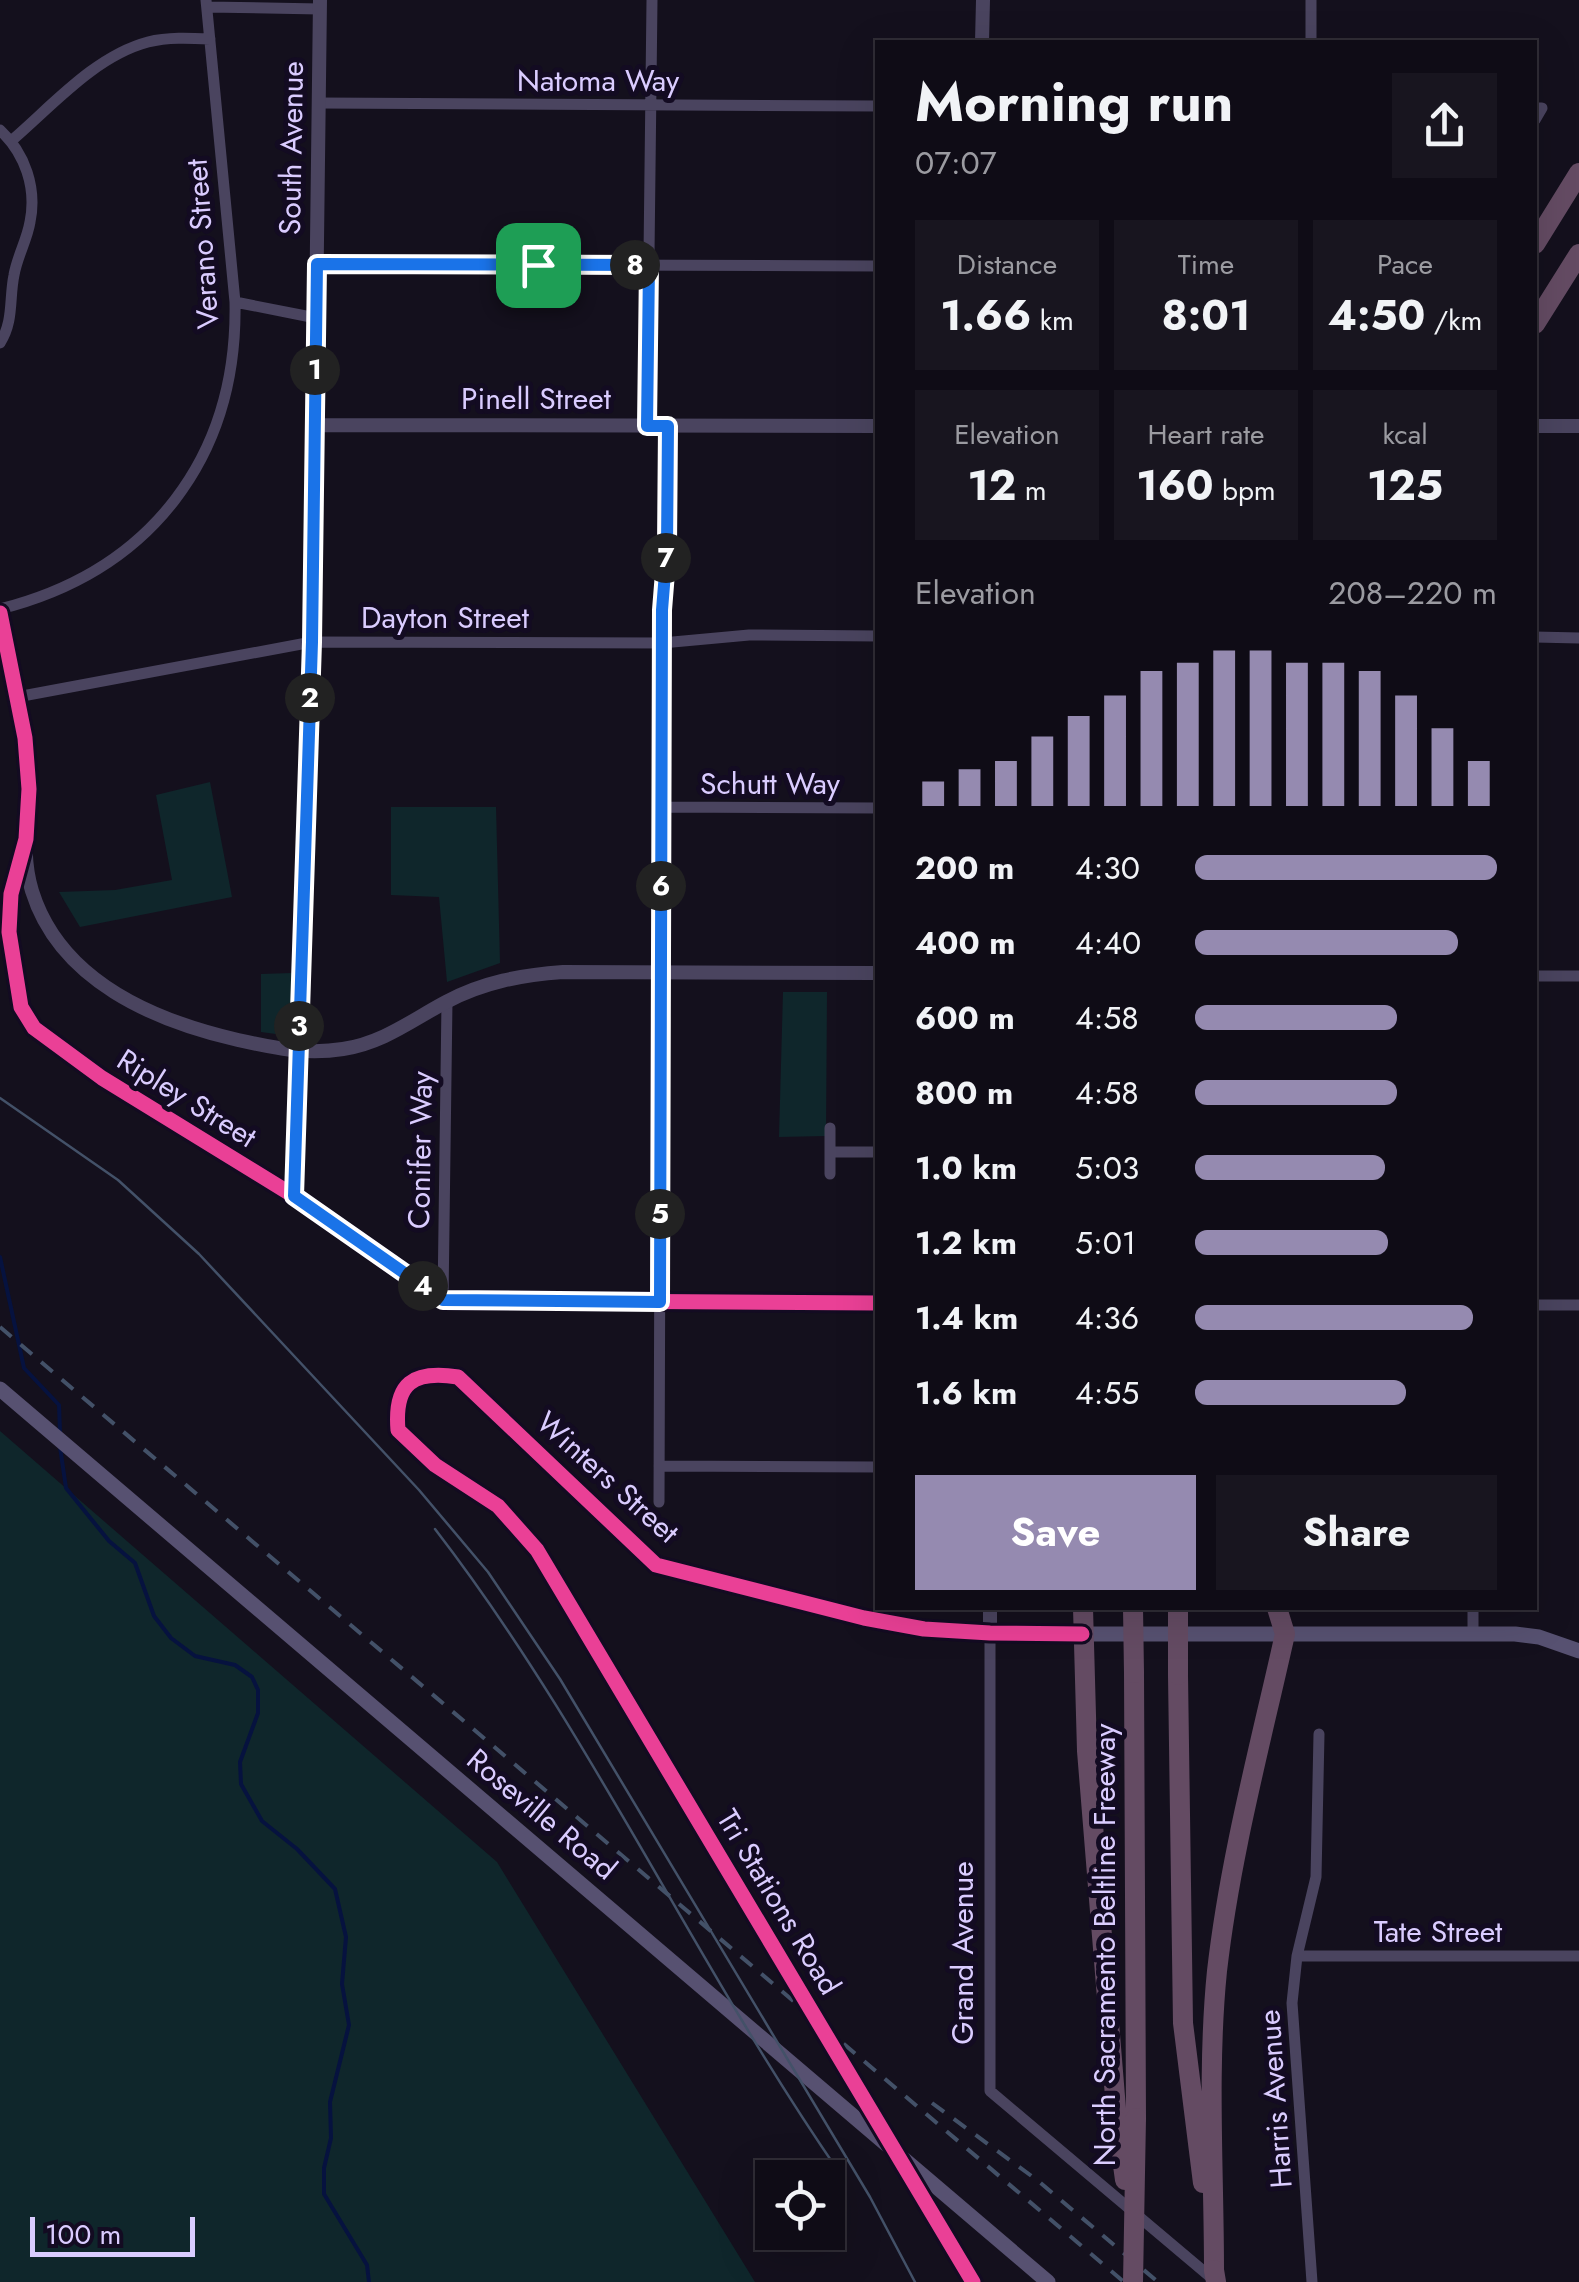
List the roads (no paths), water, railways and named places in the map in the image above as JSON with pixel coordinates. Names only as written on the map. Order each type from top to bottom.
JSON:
[{"type":"highway","points":[[1537,241],[1579,173]]},
{"type":"highway","points":[[1537,321],[1579,254]]},
{"type":"highway","points":[[1083,1610],[1093,1829],[1126,2120],[1133,2282]]},
{"type":"highway","name":"North Sacramento Beltline Freeway","points":[[1126,2120],[1134,1610]]},
{"type":"highway","points":[[1178,1610],[1182,2023],[1205,2129],[1216,2278]]},
{"type":"highway","points":[[1205,2129],[1217,1974],[1228,1893],[1285,1634],[1278,1610]]},
{"type":"main road","name":"Roseville Road","points":[[0,1389],[1048,2282]]},
{"type":"main road","name":"Winters Street","points":[[1082,1634],[1473,1634],[1539,1637],[1579,1651]]},
{"type":"street","points":[[647,426],[652,0]]},
{"type":"street","points":[[982,0],[982,40]]},
{"type":"street","points":[[1311,0],[1311,40]]},
{"type":"street","points":[[206,4],[320,4]]},
{"type":"street","name":"Verano Street","points":[[0,611],[54,592],[100,569],[147,532],[202,459],[224,402],[234,352],[235,302],[206,4]]},
{"type":"street","name":"South Avenue","points":[[294,1196],[312,642],[320,4]]},
{"type":"street","points":[[11,141],[100,65],[125,50],[152,41],[210,39]]},
{"type":"street","name":"Natoma Way","points":[[319,104],[875,106]]},
{"type":"street","points":[[0,130],[24,163],[32,205],[14,272],[10,324],[0,342]]},
{"type":"street","points":[[317,264],[875,266]]},
{"type":"street","points":[[235,302],[316,318]]},
{"type":"street","name":"Pinell Street","points":[[314,425],[875,426]]},
{"type":"street","points":[[659,1502],[662,643],[668,426]]},
{"type":"street","points":[[1537,426],[1579,426]]},
{"type":"street","points":[[0,611],[28,758],[29,880],[40,912],[72,956],[114,992],[172,1023],[298,1051],[344,1049],[402,1029],[471,990],[520,976],[564,972],[875,973]]},
{"type":"street","name":"Dayton Street","points":[[17,697],[312,642],[662,643],[750,636],[875,636]]},
{"type":"street","points":[[1537,637],[1579,638]]},
{"type":"street","name":"Schutt Way","points":[[662,807],[875,808]]},
{"type":"street","name":"Ripley Street","points":[[26,839],[11,894],[9,932],[21,1007],[28,1021],[102,1078],[294,1196],[443,1300]]},
{"type":"street","points":[[1537,976],[1579,976]]},
{"type":"street","name":"Conifer Way","points":[[443,1300],[447,1001]]},
{"type":"street","points":[[830,1128],[830,1174]]},
{"type":"street","points":[[830,1152],[875,1152]]},
{"type":"street","points":[[443,1300],[875,1303]]},
{"type":"street","points":[[1537,1305],[1579,1306]]},
{"type":"street","name":"Winters Street","points":[[537,1550],[498,1506],[408,1442],[398,1430],[396,1409],[402,1388],[433,1373],[458,1377],[656,1565],[864,1618],[924,1629],[1082,1634]]},
{"type":"street","points":[[659,1466],[875,1467]]},
{"type":"street","name":"Tri Stations Road","points":[[537,1550],[973,2282]]},
{"type":"street","name":"Grand Avenue","points":[[990,1610],[990,2091],[1204,2274],[1216,2278]]},
{"type":"street","points":[[1473,1610],[1473,1634]]},
{"type":"street","name":"Harris Avenue","points":[[1312,2282],[1312,2237],[1292,2022],[1297,1956],[1316,1876],[1320,1734]]},
{"type":"street","name":"Tate Street","points":[[1297,1956],[1579,1956]]},
{"type":"waterway","points":[[0,1257],[24,1368],[59,1405],[60,1432]]},
{"type":"waterway","points":[[60,1447],[66,1488],[109,1541],[135,1563],[154,1616],[171,1638],[195,1656],[235,1665],[252,1677],[258,1690],[258,1713],[240,1762],[241,1784],[262,1821],[297,1849],[335,1889],[346,1937],[342,1984],[349,2025],[330,2102],[331,2138],[324,2168],[324,2194],[367,2265],[369,2282]]},
{"type":"tram line","points":[[0,1098],[118,1180],[199,1254],[419,1490],[488,1572],[560,1679],[870,2197],[915,2282]]},
{"type":"tram line","points":[[435,1529],[543,1685],[737,2012],[831,2160]]},
{"type":"railway","points":[[0,1327],[1124,2282]]},
{"type":"railway","points":[[932,2103],[1037,2180],[1158,2282]]}]
